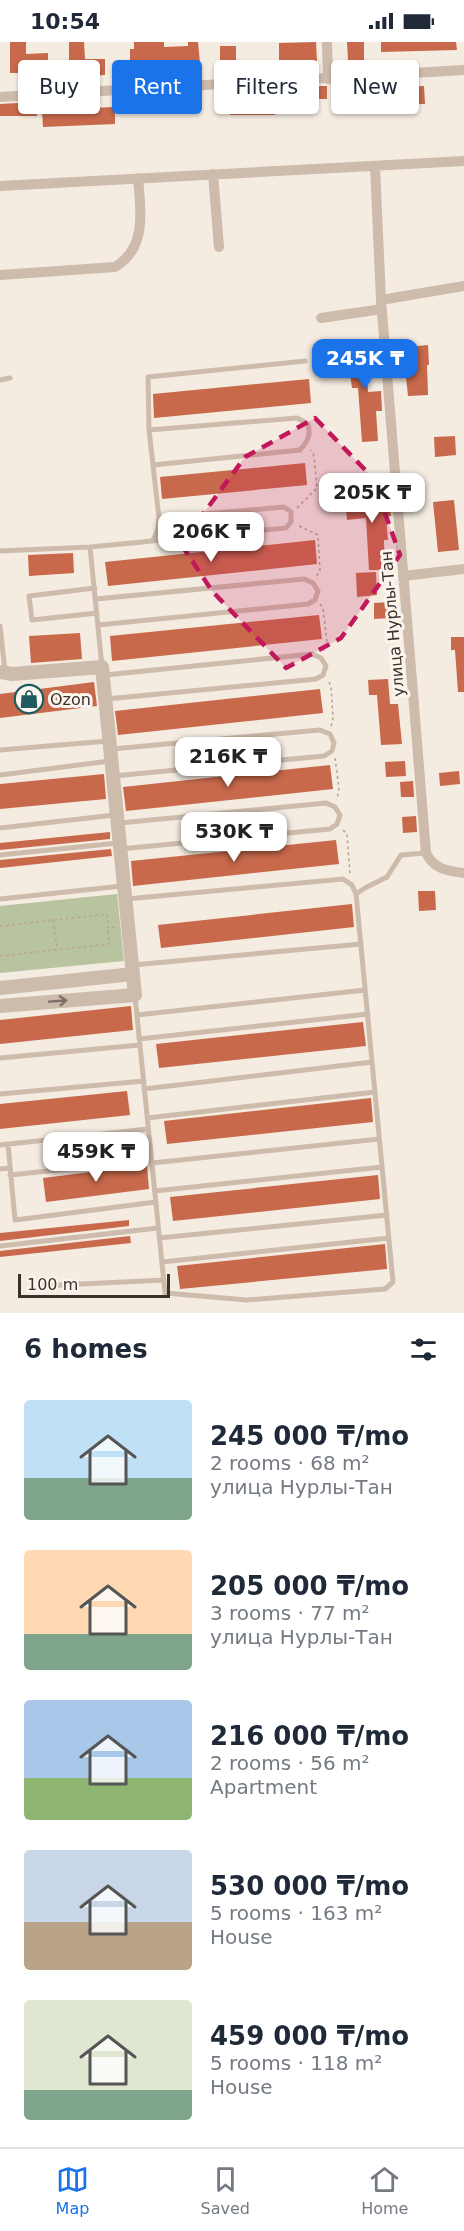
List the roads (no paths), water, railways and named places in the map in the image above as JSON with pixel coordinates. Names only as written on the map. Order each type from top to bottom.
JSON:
[{"type":"street","points":[[327,42],[328,79]]},
{"type":"street","points":[[0,97],[464,70]]},
{"type":"street","points":[[0,186],[464,161]]},
{"type":"street","name":"улица Нурлы-Тан","points":[[375,166],[381,304],[426,854]]},
{"type":"street","points":[[213,174],[219,247]]},
{"type":"street","points":[[0,274],[115,267],[127,260],[136,246],[139,234],[138,178]]},
{"type":"street","points":[[321,318],[464,286]]},
{"type":"street","points":[[403,576],[464,569]]},
{"type":"street","points":[[0,1006],[135,995],[103,671],[3,673]]},
{"type":"street","points":[[426,854],[432,864],[447,871],[464,873]]},
{"type":"street","points":[[0,988],[132,970]]},
{"type":"lane","points":[[153,541],[158,530],[159,518],[149,430],[147,379],[150,376],[305,361]]},
{"type":"lane","points":[[0,380],[10,378]]},
{"type":"lane","points":[[149,430],[297,418],[308,424],[310,433],[307,442],[300,450],[153,465]]},
{"type":"lane","points":[[0,551],[90,547],[285,528],[291,522],[291,512],[284,507],[159,518]]},
{"type":"lane","points":[[90,547],[103,671],[312,654],[321,658],[326,666],[323,675],[316,679],[106,699]]},
{"type":"lane","points":[[96,599],[304,579],[313,583],[318,591],[315,600],[308,604],[98,625]]},
{"type":"lane","points":[[94,588],[29,596],[32,620],[97,613]]},
{"type":"lane","points":[[0,626],[3,673]]},
{"type":"lane","points":[[0,750],[111,750],[320,730],[330,734],[334,742],[332,751],[324,756],[113,776]]},
{"type":"lane","points":[[0,775],[111,750]]},
{"type":"lane","points":[[0,828],[326,803],[335,807],[340,815],[338,824],[330,829],[0,855]]},
{"type":"lane","points":[[356,894],[387,877],[401,855],[426,854]]},
{"type":"lane","points":[[0,899],[343,879],[351,884],[356,894],[393,1282],[385,1289],[247,1300],[165,1293],[135,995]]},
{"type":"lane","points":[[132,970],[361,944]]},
{"type":"lane","points":[[137,1015],[365,990]]},
{"type":"lane","points":[[0,1058],[368,1014]]},
{"type":"lane","points":[[144,1089],[372,1062]]},
{"type":"lane","points":[[0,1094],[144,1081]]},
{"type":"lane","points":[[147,1118],[375,1092]]},
{"type":"lane","points":[[0,1145],[148,1129]]},
{"type":"lane","points":[[0,1169],[10,1171],[152,1161],[379,1139]]},
{"type":"lane","points":[[8,1144],[15,1220],[156,1202]]},
{"type":"lane","points":[[155,1191],[382,1167]]},
{"type":"lane","points":[[159,1238],[387,1215]]},
{"type":"lane","points":[[0,1246],[158,1228]]},
{"type":"lane","points":[[162,1262],[389,1238]]},
{"type":"lane","points":[[41,1286],[164,1280]]},
{"type":"place","name":"Ozon","points":[[29,699]]}]
